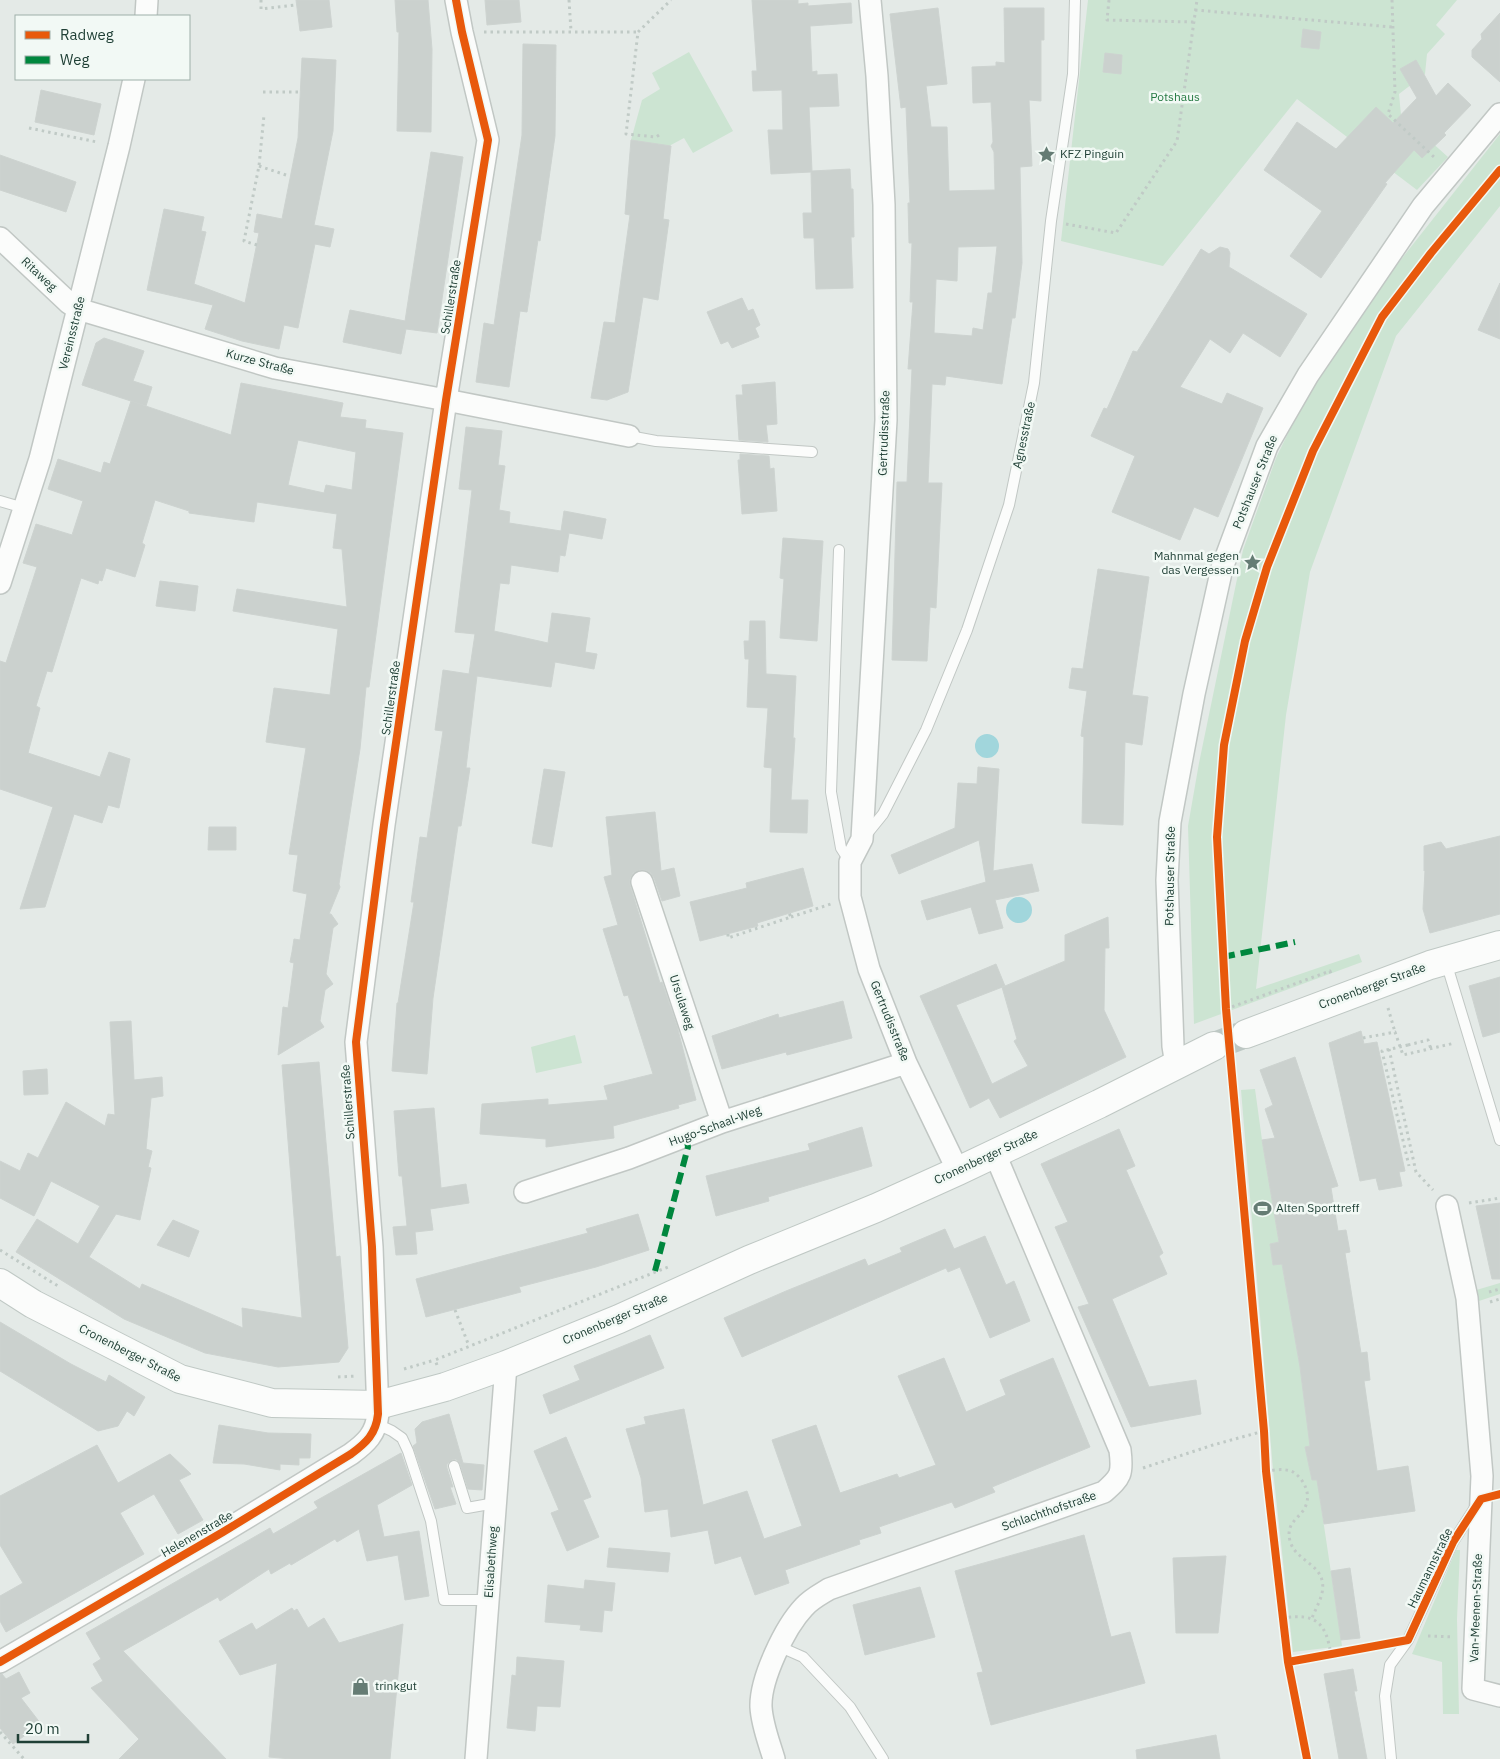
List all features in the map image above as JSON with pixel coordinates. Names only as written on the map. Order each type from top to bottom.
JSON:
[{"type":"main road","name":"Cronenberger Straße","points":[[1246,1034],[1380,983],[1446,960],[1500,945]]},
{"type":"main road","name":"Cronenberger Straße","points":[[0,1283],[33,1304],[180,1380],[272,1403],[378,1414],[620,1319],[750,1260],[958,1172],[1214,1046]]},
{"type":"street","points":[[146,15],[147,0]]},
{"type":"street","name":"Schillerstraße","points":[[378,1414],[372,1247],[356,1042],[383,835],[446,400],[488,140],[456,0]]},
{"type":"street","name":"Gertrudisstraße","points":[[870,0],[884,205],[886,420],[862,839],[850,862],[850,897],[869,969],[906,1063],[958,1172]]},
{"type":"street","name":"Vereinsstraße","points":[[0,583],[40,459],[119,146],[134,80]]},
{"type":"street","name":"Potshauser Straße","points":[[1176,1065],[1173,1046],[1167,880],[1170,822],[1194,694],[1222,568],[1267,446],[1308,375],[1423,206],[1500,114]]},
{"type":"street","name":"Ritaweg","points":[[0,238],[69,303],[78,309]]},
{"type":"street","name":"Kurze Straße","points":[[78,309],[275,368],[446,400]]},
{"type":"street","points":[[446,400],[630,436]]},
{"type":"street","name":"Ursulaweg","points":[[642,882],[722,1122]]},
{"type":"street","name":"Hugo-Schaal-Weg","points":[[524,1192],[629,1158],[722,1122],[906,1063]]},
{"type":"street","points":[[995,1154],[1120,1450],[1122,1465],[1119,1478]]},
{"type":"street","points":[[1447,1206],[1467,1298],[1482,1476],[1490,1496]]},
{"type":"street","name":"Elisabethweg","points":[[476,1759],[506,1365]]},
{"type":"street","name":"Helenenstraße","points":[[0,1662],[223,1532],[351,1454],[365,1444],[372,1436],[378,1414]]},
{"type":"street","name":"Schlachthofstraße","points":[[774,1759],[765,1732],[761,1706],[766,1676],[778,1646],[791,1623],[805,1605],[829,1589],[1104,1492],[1119,1478]]},
{"type":"street","name":"Van-Meenen-Straße","points":[[1490,1496],[1473,1689],[1500,1696]]},
{"type":"lane","name":"Agnesstraße","points":[[862,839],[883,814],[926,730],[968,630],[1009,505],[1034,383],[1051,222],[1073,74],[1075,0]]},
{"type":"lane","points":[[630,436],[656,441],[812,452]]},
{"type":"lane","points":[[0,502],[24,508]]},
{"type":"lane","name":"Gertrudisstraße","points":[[839,550],[831,792],[841,848],[850,862]]},
{"type":"lane","points":[[1446,960],[1500,1140]]},
{"type":"lane","points":[[378,1414],[392,1431],[402,1438],[408,1451],[431,1521],[444,1600],[488,1600]]},
{"type":"lane","points":[[454,1466],[467,1508],[495,1503]]},
{"type":"lane","name":"Haumannstraße","points":[[1391,1759],[1385,1696],[1390,1665],[1408,1640],[1453,1542],[1490,1496]]},
{"type":"lane","points":[[778,1646],[803,1657],[850,1707],[883,1759]]},
{"type":"path","points":[[260,0],[261,9],[295,5]]},
{"type":"path","points":[[569,0],[571,31]]},
{"type":"path","points":[[660,135],[656,138],[626,134],[638,32],[671,0]]},
{"type":"path","points":[[1109,0],[1107,20],[1194,22]]},
{"type":"path","points":[[1051,222],[1116,233],[1177,141],[1197,0]]},
{"type":"path","points":[[1392,0],[1395,92],[1388,114],[1450,172]]},
{"type":"path","points":[[1196,10],[1392,27]]},
{"type":"path","points":[[462,32],[638,32]]},
{"type":"path","points":[[263,92],[300,92]]},
{"type":"path","points":[[257,245],[244,241],[259,166],[264,116]]},
{"type":"path","points":[[29,128],[119,146]]},
{"type":"path","points":[[259,166],[289,176]]},
{"type":"path","points":[[728,934],[728,938],[790,915],[850,897]]},
{"type":"path","points":[[1226,1008],[1330,971],[1333,980]]},
{"type":"path","points":[[1386,1002],[1403,1055],[1470,1039]]},
{"type":"path","points":[[1363,1038],[1395,1032]]},
{"type":"path","points":[[1408,1166],[1382,1051],[1428,1040],[1430,1049]]},
{"type":"path","points":[[1389,1049],[1416,1172],[1447,1206],[1500,1198]]},
{"type":"path","points":[[0,1250],[58,1286]]},
{"type":"path","points":[[454,1310],[469,1346]]},
{"type":"path","points":[[332,1377],[377,1376],[435,1360]]},
{"type":"path","points":[[1119,1478],[1139,1469],[1213,1445],[1264,1431]]},
{"type":"path","points":[[1266,1471],[1282,1469],[1292,1471],[1306,1486],[1306,1504],[1292,1522],[1289,1535],[1293,1549],[1316,1568],[1322,1583],[1322,1593],[1312,1618]]},
{"type":"path","points":[[1282,1618],[1296,1616],[1312,1618],[1322,1626],[1326,1633],[1331,1655]]},
{"type":"path","points":[[0,1732],[24,1759]]},
{"type":"green space","name":"Potshaus","points":[[1088,0],[1457,0],[1436,25],[1445,34],[1427,54],[1425,74],[1399,94],[1401,115],[1448,157],[1417,190],[1297,99],[1163,266],[1061,241]]},
{"type":"green space","points":[[689,52],[733,131],[693,153],[684,138],[669,146],[631,140],[642,100],[660,89],[652,73]]},
{"type":"green space","points":[[1500,134],[1500,206],[1396,336],[1310,572],[1286,715],[1256,989],[1359,954],[1362,962],[1194,1024],[1188,826],[1199,763],[1243,550],[1276,458],[1312,384],[1388,276]]},
{"type":"green space","points":[[575,1035],[582,1063],[536,1073],[531,1047]]},
{"type":"green space","points":[[1255,1089],[1279,1242],[1270,1244],[1273,1265],[1282,1264],[1300,1367],[1310,1446],[1305,1447],[1312,1480],[1328,1478],[1320,1499],[1342,1646],[1293,1652],[1273,1470],[1241,1090]]},
{"type":"green space","points":[[1500,1283],[1500,1294],[1476,1302],[1473,1291]]},
{"type":"green space","points":[[1456,1550],[1460,1550],[1457,1619],[1459,1714],[1443,1714],[1442,1662],[1412,1654]]},
{"type":"water","points":[[987,734],[996,737],[999,746],[996,755],[987,758],[978,755],[975,746],[978,737]]},
{"type":"water","points":[[1019,897],[1028,901],[1032,910],[1028,919],[1019,923],[1010,919],[1006,910],[1010,901]]},
{"type":"building","points":[[296,0],[329,0],[332,27],[300,31]]},
{"type":"building","points":[[395,0],[428,0],[432,49],[431,132],[397,131],[399,32],[397,32]]},
{"type":"building","points":[[485,0],[519,0],[521,22],[487,25]]},
{"type":"building","points":[[752,0],[798,0],[798,4],[808,3],[808,6],[851,3],[852,23],[810,26],[812,72],[817,71],[817,75],[837,74],[839,106],[809,107],[812,171],[850,169],[851,189],[853,189],[854,237],[851,237],[853,288],[816,289],[814,238],[804,238],[803,213],[812,213],[811,172],[771,174],[768,130],[783,130],[782,90],[753,91],[752,71],[757,71]]},
{"type":"building","points":[[938,8],[947,84],[926,86],[931,127],[947,127],[949,191],[995,190],[994,152],[991,146],[993,142],[991,102],[973,103],[972,67],[996,66],[996,62],[1005,63],[1004,8],[1044,8],[1044,40],[1041,40],[1041,101],[1029,100],[1032,166],[1020,167],[1022,263],[1015,318],[1012,318],[1002,384],[946,376],[945,385],[932,384],[928,483],[942,483],[936,608],[930,607],[927,661],[892,660],[897,482],[907,482],[912,369],[908,369],[913,302],[910,302],[912,243],[909,243],[908,203],[910,203],[906,107],[901,108],[890,14]],"holes":[[[997,246],[992,293],[988,293],[983,330],[973,328],[972,336],[934,333],[936,279],[957,281],[958,247]]]},
{"type":"building","points":[[1500,13],[1500,82],[1472,57],[1472,50],[1482,39],[1481,34]]},
{"type":"building","points":[[1303,29],[1321,32],[1319,49],[1301,47]]},
{"type":"building","points":[[523,44],[556,45],[555,136],[540,241],[538,240],[527,312],[520,311],[509,387],[476,382],[484,323],[494,325],[522,135]]},
{"type":"building","points":[[1105,53],[1122,55],[1121,74],[1103,72]]},
{"type":"building","points":[[302,58],[336,60],[333,131],[314,225],[334,229],[330,247],[315,244],[298,328],[284,325],[279,349],[242,341],[205,329],[213,305],[147,290],[164,209],[204,217],[201,231],[206,232],[194,284],[245,303],[259,233],[254,232],[257,214],[282,219],[298,138]]},
{"type":"building","points":[[1416,60],[1436,96],[1448,83],[1471,105],[1444,133],[1446,135],[1422,158],[1414,150],[1385,183],[1387,184],[1321,278],[1290,256],[1322,211],[1264,170],[1297,122],[1336,149],[1376,107],[1393,123],[1417,98],[1400,69]]},
{"type":"building","points":[[41,90],[101,104],[94,135],[35,122]]},
{"type":"building","points":[[631,140],[671,146],[663,219],[669,220],[658,300],[643,297],[628,392],[607,400],[591,398],[604,322],[615,323],[630,215],[625,214]]},
{"type":"building","points":[[431,152],[463,157],[437,333],[406,329],[401,354],[343,342],[350,310],[405,321]]},
{"type":"building","points":[[0,155],[76,182],[66,212],[0,190]]},
{"type":"building","points":[[1220,247],[1228,249],[1230,253],[1229,267],[1307,314],[1280,357],[1243,333],[1230,353],[1210,339],[1180,387],[1222,404],[1227,393],[1263,408],[1218,517],[1194,507],[1180,540],[1112,512],[1135,456],[1091,436],[1104,408],[1107,409],[1133,351],[1137,352],[1201,249],[1209,254]]},
{"type":"building","points":[[1500,283],[1500,339],[1478,330]]},
{"type":"building","points":[[742,298],[748,311],[753,309],[760,325],[755,328],[759,337],[732,348],[728,341],[721,344],[707,312]]},
{"type":"building","points":[[104,338],[144,351],[133,381],[152,387],[146,406],[82,385],[96,343]]},
{"type":"building","points":[[775,382],[777,424],[766,425],[768,442],[739,440],[736,395],[743,395],[742,385]]},
{"type":"building","points":[[241,383],[343,403],[340,417],[366,420],[365,428],[403,433],[369,687],[366,687],[360,749],[340,887],[329,914],[338,924],[333,928],[326,974],[333,984],[325,990],[320,1021],[324,1027],[278,1055],[283,1007],[288,1008],[294,963],[290,962],[294,939],[300,940],[307,894],[293,891],[298,855],[289,854],[306,748],[266,742],[274,688],[330,695],[338,629],[233,611],[237,589],[347,607],[342,549],[333,548],[337,514],[257,502],[254,522],[189,513],[189,511],[155,500],[142,543],[145,545],[135,577],[106,568],[102,581],[99,580],[98,584],[81,578],[52,672],[47,671],[36,706],[40,708],[28,753],[100,777],[109,752],[130,759],[119,808],[108,805],[102,823],[74,814],[45,907],[20,909],[53,807],[0,789],[0,661],[6,663],[37,567],[23,563],[36,524],[72,535],[83,501],[48,489],[58,459],[101,473],[104,462],[110,464],[131,401],[231,435]],"holes":[[[298,440],[356,452],[352,490],[326,485],[324,493],[288,485]]]},
{"type":"building","points":[[466,427],[502,431],[498,465],[505,466],[499,510],[510,512],[509,523],[561,531],[564,511],[606,519],[602,539],[569,533],[565,556],[560,555],[558,572],[511,565],[509,584],[500,583],[494,631],[548,643],[552,613],[590,618],[585,652],[597,654],[594,669],[555,662],[551,687],[477,676],[466,768],[470,768],[461,826],[458,826],[433,998],[427,1074],[392,1071],[397,1003],[414,902],[411,902],[420,837],[427,838],[443,731],[435,730],[443,670],[469,674],[475,634],[455,632],[472,490],[459,489]]},
{"type":"building","points":[[740,454],[769,456],[770,469],[774,468],[777,511],[742,514],[738,460],[740,460]]},
{"type":"building","points":[[783,538],[823,541],[817,641],[780,638],[784,579],[780,578]]},
{"type":"building","points":[[1098,569],[1149,577],[1132,695],[1148,697],[1142,745],[1125,742],[1123,825],[1082,823],[1084,737],[1081,736],[1087,691],[1069,688],[1072,668],[1083,669]]},
{"type":"building","points":[[160,581],[198,586],[195,611],[156,606]]},
{"type":"building","points":[[750,621],[765,621],[766,674],[796,676],[791,800],[808,800],[807,833],[770,832],[772,768],[764,767],[768,708],[747,707],[749,659],[745,659],[744,641],[749,641]]},
{"type":"building","points":[[978,767],[999,769],[993,871],[1032,864],[1039,891],[995,900],[1003,928],[979,934],[971,907],[927,920],[921,901],[986,882],[979,840],[899,874],[891,855],[955,828],[958,783],[977,784]]},
{"type":"building","points":[[544,769],[565,772],[552,847],[532,843]]},
{"type":"building","points":[[655,812],[661,871],[674,868],[680,896],[662,901],[654,878],[651,873],[645,870],[633,873],[630,885],[660,983],[662,982],[677,1026],[696,1100],[678,1105],[679,1108],[613,1126],[614,1138],[546,1147],[546,1139],[480,1134],[482,1104],[548,1099],[548,1105],[608,1100],[604,1086],[653,1074],[628,995],[624,996],[603,929],[618,925],[604,877],[612,875],[606,817]]},
{"type":"building","points":[[209,827],[236,827],[236,850],[208,850]]},
{"type":"building","points":[[1500,836],[1500,914],[1430,933],[1423,909],[1424,846],[1441,842],[1446,849]]},
{"type":"building","points":[[803,868],[813,906],[757,923],[758,926],[700,941],[690,902],[747,888],[746,883]]},
{"type":"building","points":[[1108,917],[1109,948],[1105,948],[1104,1010],[1126,1057],[1000,1118],[989,1098],[970,1108],[920,996],[996,964],[1005,986],[1065,961],[1065,935]],"holes":[[[1002,987],[1017,1039],[1014,1041],[1028,1066],[992,1084],[956,1005]]]},
{"type":"building","points":[[1500,977],[1500,1032],[1483,1037],[1469,986]]},
{"type":"building","points":[[843,1001],[852,1038],[787,1055],[786,1052],[722,1069],[712,1036],[778,1014],[779,1018]]},
{"type":"building","points":[[131,1021],[134,1080],[162,1077],[163,1096],[151,1098],[146,1149],[152,1151],[148,1167],[151,1168],[140,1220],[116,1214],[89,1257],[140,1289],[142,1284],[243,1328],[242,1308],[302,1318],[282,1065],[319,1062],[336,1257],[340,1256],[348,1348],[339,1362],[278,1367],[205,1353],[124,1319],[16,1252],[37,1219],[78,1244],[100,1206],[51,1181],[34,1216],[0,1198],[0,1161],[20,1171],[28,1153],[38,1158],[66,1102],[105,1126],[108,1114],[115,1115],[110,1022]]},
{"type":"building","points":[[1361,1031],[1364,1044],[1377,1042],[1405,1171],[1399,1172],[1402,1186],[1379,1190],[1376,1178],[1360,1181],[1329,1043]]},
{"type":"building","points":[[1295,1057],[1338,1186],[1331,1188],[1338,1231],[1346,1230],[1350,1252],[1345,1253],[1361,1353],[1367,1352],[1370,1380],[1364,1381],[1377,1471],[1408,1466],[1415,1511],[1324,1524],[1317,1480],[1312,1480],[1305,1447],[1310,1446],[1300,1367],[1282,1264],[1273,1265],[1270,1244],[1279,1242],[1262,1140],[1275,1138],[1265,1109],[1273,1105],[1260,1070]]},
{"type":"building","points":[[47,1069],[48,1094],[24,1095],[23,1071]]},
{"type":"building","points":[[434,1108],[441,1188],[466,1184],[469,1203],[430,1209],[433,1230],[415,1232],[417,1254],[396,1255],[393,1227],[407,1226],[402,1176],[399,1176],[394,1111]]},
{"type":"building","points":[[862,1127],[872,1166],[768,1197],[769,1201],[716,1216],[706,1176],[810,1150],[808,1144]]},
{"type":"building","points":[[1119,1129],[1135,1166],[1126,1170],[1163,1253],[1159,1256],[1167,1274],[1112,1299],[1149,1387],[1196,1380],[1201,1414],[1131,1427],[1078,1307],[1089,1304],[1055,1227],[1068,1222],[1041,1164]]},
{"type":"building","points":[[1500,1203],[1500,1279],[1492,1279],[1476,1206]]},
{"type":"building","points":[[638,1214],[649,1250],[596,1267],[519,1287],[521,1292],[426,1317],[416,1279],[588,1233],[586,1229]]},
{"type":"building","points":[[173,1220],[199,1231],[189,1257],[157,1245]]},
{"type":"building","points":[[945,1229],[954,1249],[985,1236],[1006,1285],[1014,1281],[1030,1321],[990,1338],[960,1267],[948,1272],[946,1268],[742,1357],[724,1318],[865,1259],[868,1266],[902,1252],[900,1248]]},
{"type":"building","points":[[0,1322],[71,1364],[106,1382],[109,1375],[145,1397],[134,1416],[127,1411],[118,1426],[98,1431],[0,1371]]},
{"type":"building","points":[[650,1335],[664,1368],[550,1414],[543,1395],[580,1380],[574,1366]]},
{"type":"building","points":[[944,1358],[966,1412],[1006,1395],[1000,1380],[1053,1358],[1090,1447],[992,1487],[995,1492],[955,1508],[952,1502],[879,1527],[881,1533],[859,1540],[860,1544],[785,1570],[789,1583],[755,1595],[741,1556],[715,1564],[708,1530],[671,1537],[668,1509],[645,1512],[641,1478],[626,1429],[646,1424],[644,1417],[684,1409],[703,1505],[747,1491],[764,1539],[802,1526],[772,1440],[816,1425],[840,1493],[897,1474],[899,1478],[936,1465],[898,1376]]},
{"type":"building","points":[[449,1414],[463,1463],[484,1465],[482,1490],[468,1489],[460,1464],[456,1459],[452,1460],[447,1464],[447,1468],[453,1487],[450,1487],[456,1504],[435,1509],[413,1446],[417,1443],[415,1429],[422,1422]]},
{"type":"building","points":[[219,1425],[268,1433],[311,1434],[310,1458],[299,1458],[299,1465],[280,1464],[280,1470],[244,1464],[213,1463]]},
{"type":"building","points":[[566,1437],[591,1497],[583,1500],[599,1537],[567,1551],[551,1513],[559,1510],[534,1451]]},
{"type":"building","points":[[97,1445],[118,1483],[170,1454],[191,1474],[179,1480],[203,1520],[178,1534],[154,1494],[120,1513],[144,1554],[6,1632],[0,1621],[0,1596],[23,1583],[0,1545],[0,1496]]},
{"type":"building","points":[[401,1453],[412,1485],[377,1505],[384,1537],[419,1531],[429,1596],[405,1600],[398,1555],[367,1561],[359,1529],[337,1542],[335,1539],[291,1565],[290,1563],[271,1574],[269,1569],[220,1601],[218,1597],[123,1651],[226,1759],[119,1759],[139,1739],[91,1688],[103,1681],[93,1664],[101,1659],[86,1633],[270,1528],[273,1534],[318,1508],[314,1502]]},
{"type":"building","points":[[1084,1535],[1111,1637],[1130,1632],[1145,1683],[991,1725],[977,1673],[983,1672],[955,1571]]},
{"type":"building","points":[[609,1548],[670,1553],[668,1572],[607,1567]]},
{"type":"building","points":[[1226,1556],[1218,1633],[1176,1633],[1173,1558]]},
{"type":"building","points":[[1350,1568],[1360,1638],[1341,1640],[1331,1571]]},
{"type":"building","points":[[585,1580],[615,1583],[612,1611],[604,1610],[602,1632],[580,1630],[581,1625],[545,1622],[548,1585],[584,1589]]},
{"type":"building","points":[[920,1587],[935,1637],[865,1655],[853,1605]]},
{"type":"building","points":[[292,1608],[294,1611],[297,1609],[308,1628],[324,1618],[339,1643],[403,1624],[390,1759],[291,1759],[269,1757],[277,1663],[240,1675],[219,1641],[252,1623],[256,1630]]},
{"type":"building","points":[[517,1657],[564,1661],[560,1707],[537,1706],[535,1731],[507,1728],[512,1675],[516,1676]]},
{"type":"building","points":[[1353,1669],[1357,1691],[1354,1691],[1367,1759],[1339,1759],[1324,1674]]},
{"type":"building","points":[[19,1672],[30,1693],[21,1698],[41,1724],[13,1744],[0,1728],[0,1674],[6,1679]]},
{"type":"building","points":[[1216,1735],[1220,1759],[1137,1759],[1136,1750]]},
{"type":"tunnel","points":[[1214,1046],[1246,1034]]},
{"type":"marked path","points":[[1223,957],[1295,942]]},
{"type":"marked path","points":[[655,1271],[688,1147],[686,1136]]},
{"type":"cycle path","points":[[0,1662],[223,1532],[351,1454],[373,1433],[377,1421],[372,1247],[356,1042],[384,825],[446,400],[488,140],[456,0]]},
{"type":"cycle path","points":[[1307,1759],[1288,1662],[1266,1471],[1226,1009],[1217,837],[1224,745],[1245,641],[1267,567],[1313,451],[1382,317],[1431,253],[1500,170]]},
{"type":"cycle path","points":[[1288,1662],[1408,1640],[1453,1542],[1481,1499],[1500,1494]]},
{"type":"place","name":"KFZ Pinguin","points":[[1046,154]]},
{"type":"place","name":"Mahnmal gegen das Vergessen","points":[[1253,563]]},
{"type":"place","name":"Alten Sporttreff","points":[[1262,1208]]},
{"type":"place","name":"trinkgut","points":[[361,1686]]}]
